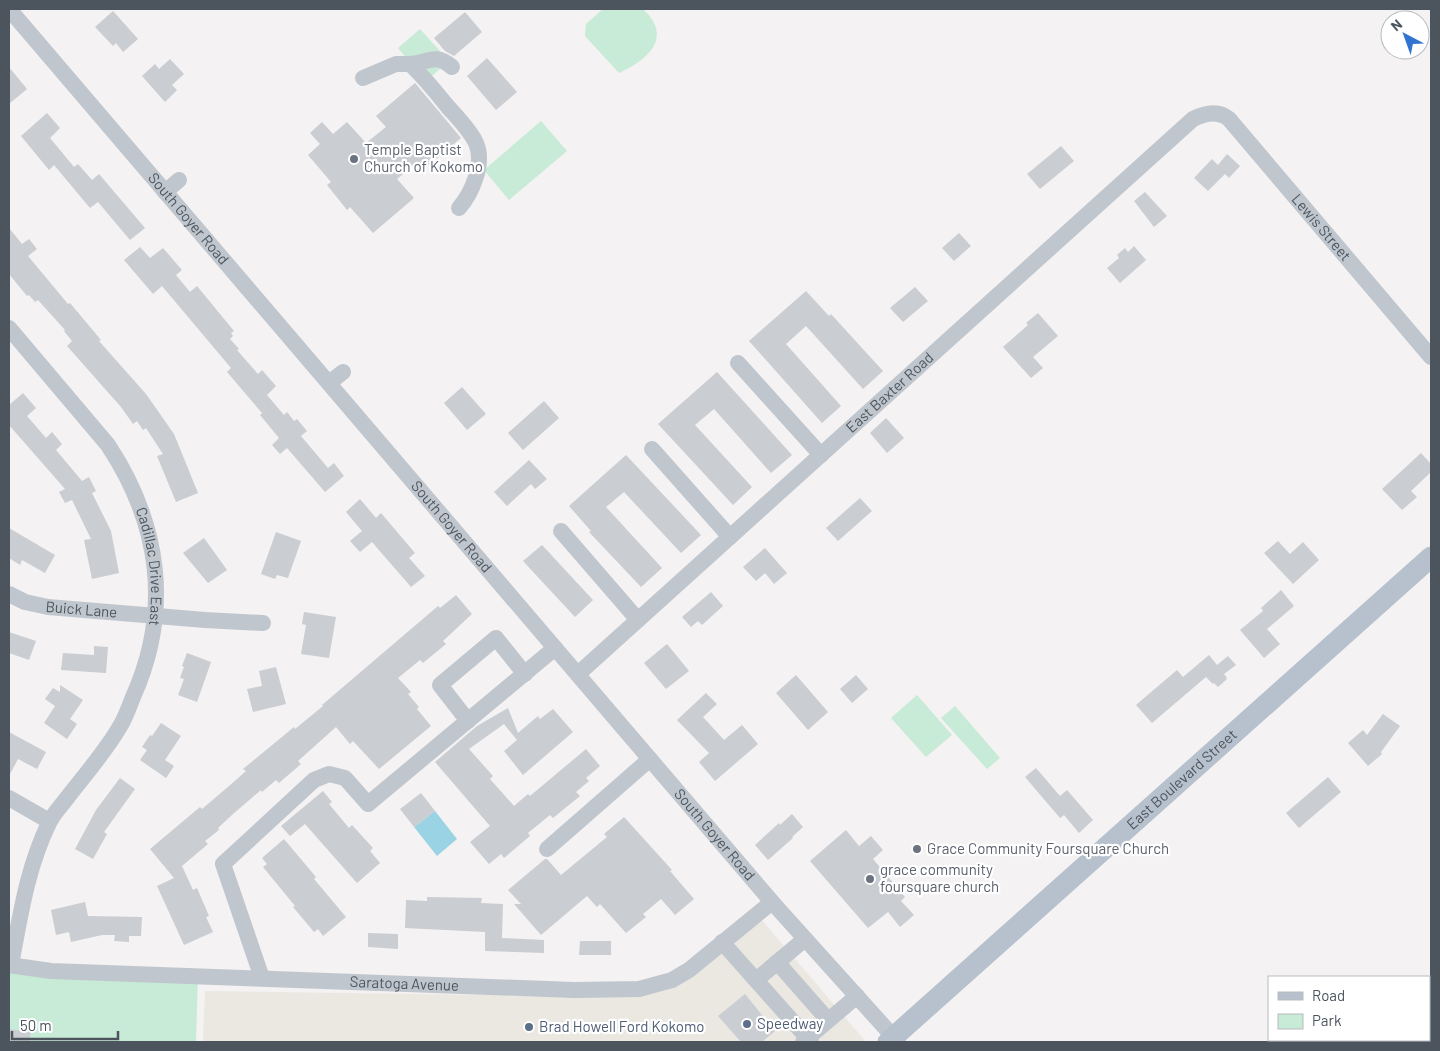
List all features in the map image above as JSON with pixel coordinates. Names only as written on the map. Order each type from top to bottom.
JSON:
[{"type":"main road","name":"East Boulevard Street","points":[[894,1040],[1431,557]]},
{"type":"street","name":"South Goyer Road","points":[[9,9],[772,902],[894,1040]]},
{"type":"street","points":[[363,78],[396,64],[417,64],[436,58],[444,60],[452,67]]},
{"type":"street","points":[[410,64],[420,73],[477,144],[479,158],[475,179],[459,208]]},
{"type":"street","name":"Lewis Street","points":[[1204,114],[1206,112],[1225,115],[1229,118],[1431,357]]},
{"type":"street","name":"East Baxter Road","points":[[578,674],[1193,119],[1204,114]]},
{"type":"street","points":[[165,192],[180,180]]},
{"type":"street","name":"Cadillac Drive East","points":[[9,328],[108,445],[122,466],[142,509],[155,560],[156,615],[154,633],[140,681],[120,728],[49,821],[28,878],[10,965]]},
{"type":"street","points":[[738,364],[821,455]]},
{"type":"street","points":[[329,383],[343,372]]},
{"type":"street","points":[[652,449],[730,537]]},
{"type":"street","points":[[561,531],[638,620]]},
{"type":"street","name":"Buick Lane","points":[[9,594],[25,602],[48,607],[262,623]]},
{"type":"street","points":[[468,721],[440,685],[468,661],[496,638],[525,674]]},
{"type":"street","points":[[262,978],[223,864],[314,780],[329,774],[345,778],[368,804],[555,648]]},
{"type":"street","points":[[547,849],[650,759]]},
{"type":"street","points":[[9,798],[49,821]]},
{"type":"street","name":"Saratoga Avenue","points":[[10,965],[51,971],[574,990],[639,989],[672,980],[688,970],[772,902]]},
{"type":"street","points":[[756,980],[805,939]]},
{"type":"street","points":[[722,942],[807,1041],[828,1020],[857,996]]},
{"type":"street","points":[[778,962],[828,1020]]},
{"type":"shaded area","points":[[760,918],[866,1042],[203,1042],[205,991],[638,997]]},
{"type":"green space","points":[[603,9],[643,9],[652,20],[656,29],[656,39],[647,55],[639,62],[619,73],[585,36],[586,24]]},
{"type":"green space","points":[[420,29],[449,61],[426,81],[398,48]]},
{"type":"green space","points":[[541,121],[567,151],[509,200],[484,170]]},
{"type":"green space","points":[[917,695],[952,735],[926,757],[891,718]]},
{"type":"green space","points":[[955,706],[1000,758],[987,769],[941,718]]},
{"type":"green space","points":[[9,965],[198,976],[196,1042],[9,1042]]},
{"type":"water","points":[[435,811],[457,839],[437,856],[414,827]]},
{"type":"building","points":[[113,11],[138,39],[123,52],[116,43],[113,46],[95,27]]},
{"type":"building","points":[[465,12],[482,32],[454,56],[445,51],[434,38]]},
{"type":"building","points":[[487,58],[517,92],[496,110],[467,76]]},
{"type":"building","points":[[170,59],[184,74],[172,85],[177,90],[165,102],[142,76],[155,64],[159,69]]},
{"type":"building","points":[[9,67],[27,89],[9,104]]},
{"type":"building","name":"Temple Baptist Church of Kokomo","points":[[415,83],[461,138],[423,170],[417,162],[397,179],[414,198],[373,233],[350,207],[347,210],[327,185],[331,182],[308,155],[320,144],[310,133],[322,122],[333,134],[347,122],[366,143],[386,127],[376,116]]},
{"type":"building","points":[[47,113],[60,128],[50,138],[74,167],[78,164],[92,180],[99,174],[145,228],[130,240],[98,202],[90,208],[54,165],[49,170],[21,136]]},
{"type":"building","points":[[1061,146],[1074,161],[1040,189],[1027,174]]},
{"type":"building","points":[[1227,154],[1240,166],[1229,178],[1225,174],[1208,191],[1194,178],[1212,159],[1218,165]]},
{"type":"building","points":[[1145,192],[1167,216],[1154,227],[1134,201]]},
{"type":"building","points":[[9,228],[22,244],[29,239],[37,249],[28,256],[146,394],[174,434],[198,493],[176,502],[157,456],[163,454],[146,428],[143,430],[137,421],[133,424],[121,407],[67,346],[72,341],[65,330],[38,300],[35,302],[29,295],[27,296],[9,274]]},
{"type":"building","points":[[959,233],[971,246],[954,261],[942,248]]},
{"type":"building","points":[[1134,246],[1146,260],[1120,283],[1107,268],[1119,258],[1117,255],[1125,248],[1128,252]]},
{"type":"building","points":[[140,247],[150,258],[163,248],[182,270],[176,275],[190,292],[197,286],[234,331],[231,333],[233,336],[230,339],[239,349],[237,350],[258,374],[262,370],[276,386],[267,395],[284,415],[287,412],[294,421],[297,419],[307,431],[301,436],[328,468],[334,463],[344,476],[325,492],[287,448],[280,454],[272,445],[279,438],[260,415],[262,413],[227,372],[231,368],[162,286],[153,294],[124,260]]},
{"type":"building","points":[[915,287],[928,301],[903,322],[890,308]]},
{"type":"building","points":[[806,291],[829,316],[831,314],[883,371],[863,389],[806,326],[786,344],[841,406],[822,423],[749,341]]},
{"type":"building","points":[[1038,313],[1058,336],[1033,357],[1043,368],[1031,378],[1003,347],[1028,325],[1026,323]]},
{"type":"building","points":[[717,372],[792,455],[771,473],[714,409],[695,425],[752,487],[733,505],[658,424]]},
{"type":"building","points":[[462,387],[486,414],[467,430],[444,403]]},
{"type":"building","points":[[23,393],[36,408],[27,416],[46,438],[52,432],[62,444],[56,450],[82,481],[89,477],[96,491],[92,493],[111,531],[119,573],[92,579],[84,540],[91,539],[72,500],[65,503],[59,492],[65,489],[9,425],[9,405]]},
{"type":"building","points":[[544,401],[559,418],[523,450],[508,433]]},
{"type":"building","points":[[886,418],[904,438],[887,453],[870,433]]},
{"type":"building","points":[[1421,453],[1431,464],[1431,472],[1411,491],[1417,497],[1402,510],[1382,489]]},
{"type":"building","points":[[626,455],[701,535],[681,553],[624,492],[606,507],[662,568],[641,587],[589,532],[591,531],[569,506]]},
{"type":"building","points":[[529,460],[547,479],[535,489],[531,484],[507,506],[494,492]]},
{"type":"building","points":[[860,498],[872,511],[838,541],[826,528]]},
{"type":"building","points":[[360,499],[376,518],[381,513],[415,553],[409,558],[425,576],[411,587],[372,542],[360,552],[350,541],[362,531],[346,512]]},
{"type":"building","points":[[9,528],[55,555],[45,573],[22,560],[20,565],[9,558]]},
{"type":"building","points":[[276,532],[301,541],[288,578],[277,575],[275,579],[261,574]]},
{"type":"building","points":[[204,538],[227,570],[208,583],[183,553]]},
{"type":"building","points":[[1278,541],[1290,554],[1303,542],[1319,560],[1293,584],[1264,553]]},
{"type":"building","points":[[542,545],[593,600],[575,617],[523,561]]},
{"type":"building","points":[[765,548],[787,573],[774,584],[765,573],[756,581],[743,567]]},
{"type":"building","points":[[1281,590],[1294,606],[1267,629],[1280,644],[1264,658],[1240,630],[1263,611],[1261,608]]},
{"type":"building","points":[[711,592],[723,606],[702,625],[698,621],[691,627],[682,617]]},
{"type":"building","points":[[456,595],[472,614],[443,641],[446,644],[423,663],[420,660],[398,678],[411,692],[408,694],[431,726],[379,769],[353,741],[350,744],[336,727],[298,761],[301,764],[279,783],[276,780],[262,792],[261,790],[233,814],[218,828],[219,830],[205,841],[208,844],[182,866],[193,890],[197,888],[209,916],[206,917],[213,932],[184,945],[157,886],[174,878],[150,849],[200,807],[202,809],[246,771],[243,769],[323,706],[438,606],[440,608]]},
{"type":"building","points":[[304,612],[336,617],[329,658],[301,654],[306,625],[302,624]]},
{"type":"building","points":[[9,632],[36,641],[29,660],[9,653]]},
{"type":"building","points":[[667,644],[689,671],[666,689],[644,663]]},
{"type":"building","points":[[94,646],[108,647],[106,673],[61,670],[63,653],[94,655]]},
{"type":"building","points":[[187,653],[211,662],[197,702],[178,695],[184,679],[180,678]]},
{"type":"building","points":[[1209,655],[1217,665],[1228,656],[1236,665],[1224,674],[1227,678],[1226,680],[1218,687],[1206,677],[1152,723],[1136,705],[1177,670],[1183,677]]},
{"type":"building","points":[[276,667],[286,704],[253,712],[247,689],[262,686],[259,671]]},
{"type":"building","points":[[796,675],[828,712],[808,730],[776,693]]},
{"type":"building","points":[[856,675],[868,689],[852,703],[840,689]]},
{"type":"building","points":[[60,685],[83,700],[70,719],[77,724],[67,739],[44,723],[55,706],[45,699],[53,688],[60,692]]},
{"type":"building","points":[[706,693],[717,704],[703,717],[724,740],[742,725],[758,744],[715,781],[699,762],[709,753],[677,720]]},
{"type":"building","points":[[508,708],[518,733],[538,716],[540,719],[553,709],[573,732],[523,775],[504,751],[517,740],[504,724],[469,749],[493,776],[490,779],[514,806],[528,794],[530,796],[586,749],[600,766],[586,778],[589,781],[576,792],[580,796],[553,818],[550,815],[528,833],[530,836],[504,858],[501,854],[489,864],[470,842],[490,826],[435,762],[477,726]]},
{"type":"building","points":[[1383,714],[1400,726],[1381,752],[1382,754],[1368,766],[1348,743],[1363,730],[1367,735]]},
{"type":"building","points":[[161,723],[181,736],[165,760],[174,766],[166,778],[140,760],[147,750],[142,747]]},
{"type":"building","points":[[9,732],[46,752],[37,769],[18,759],[9,776]]},
{"type":"building","points":[[1036,768],[1060,796],[1067,790],[1093,820],[1079,833],[1064,815],[1060,818],[1025,777]]},
{"type":"building","points":[[1328,777],[1341,792],[1299,828],[1286,813]]},
{"type":"building","points":[[120,778],[135,789],[104,832],[107,834],[93,859],[75,849],[96,810]]},
{"type":"building","points":[[323,791],[332,802],[329,804],[349,828],[352,825],[373,848],[370,851],[380,863],[357,883],[305,824],[290,836],[281,826]]},
{"type":"building","points":[[421,793],[435,811],[414,827],[400,809]]},
{"type":"building","points":[[792,814],[803,827],[768,860],[755,845]]},
{"type":"building","points":[[624,817],[672,870],[670,871],[694,899],[675,915],[661,899],[643,914],[646,917],[626,933],[600,904],[597,907],[587,896],[541,935],[514,904],[521,904],[508,890],[545,859],[561,875],[607,837],[604,834]]},
{"type":"building","name":"grace community foursquare church","points":[[846,830],[859,846],[871,836],[883,850],[873,859],[905,897],[901,901],[914,915],[900,927],[888,912],[868,928],[810,861]]},
{"type":"building","points":[[284,839],[346,917],[323,936],[318,929],[314,932],[263,867],[267,864],[262,858]]},
{"type":"building","points":[[427,897],[482,898],[481,903],[503,904],[502,938],[544,940],[544,953],[485,951],[485,932],[405,928],[406,900],[427,901]]},
{"type":"building","points":[[85,902],[88,916],[142,917],[141,936],[129,936],[129,942],[114,941],[115,935],[102,935],[71,942],[69,932],[56,935],[51,910]]},
{"type":"building","points":[[368,933],[398,934],[398,949],[368,947]]},
{"type":"building","points":[[580,941],[611,941],[611,955],[579,955]]},
{"type":"building","name":"Speedway","points":[[745,994],[775,1031],[762,1042],[741,1042],[718,1016]]},
{"type":"building","points":[[9,1029],[31,1032],[29,1042],[9,1042]]},
{"type":"place","name":"Temple Baptist Church of Kokomo","points":[[354,159]]},
{"type":"place","name":"Grace Community Foursquare Church","points":[[917,849]]},
{"type":"place","name":"grace community foursquare church","points":[[870,879]]},
{"type":"place","name":"Speedway","points":[[747,1024]]},
{"type":"place","name":"Brad Howell Ford Kokomo","points":[[529,1027]]}]
